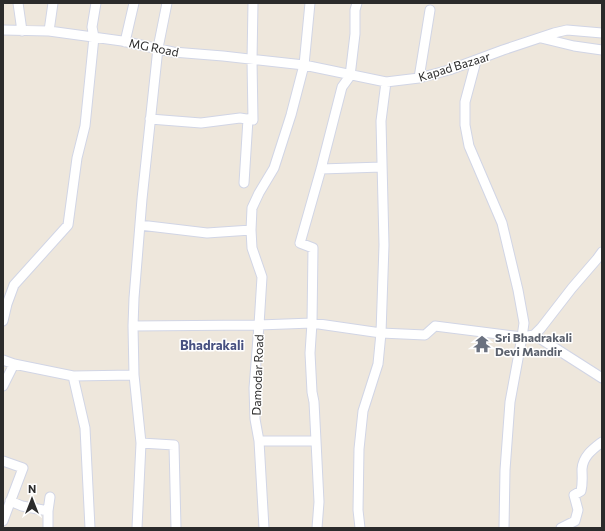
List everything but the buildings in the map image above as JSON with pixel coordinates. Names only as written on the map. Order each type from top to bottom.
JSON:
[{"type":"street","points":[[18,3],[22,31]]},
{"type":"street","points":[[49,32],[53,3]]},
{"type":"street","points":[[3,321],[14,285],[68,225],[77,158],[85,126],[94,37],[92,27],[96,3]]},
{"type":"street","points":[[125,42],[134,3]]},
{"type":"street","points":[[137,528],[141,443],[134,375],[134,298],[150,119],[158,48],[167,3]]},
{"type":"street","points":[[150,119],[201,123],[240,118],[254,120],[252,60],[253,3]]},
{"type":"street","points":[[310,3],[304,65],[291,114],[274,168],[252,208],[252,248],[262,277],[259,325],[312,323],[381,333],[425,335],[435,326],[522,337],[534,335],[602,252]]},
{"type":"street","points":[[317,528],[319,502],[310,353],[313,248],[300,244],[342,87],[350,76],[355,34],[355,10],[357,3]]},
{"type":"street","points":[[419,78],[430,10]]},
{"type":"street","name":"MG Road","points":[[3,30],[49,32],[94,37],[173,52],[304,65]]},
{"type":"street","name":"Kapad Bazaar","points":[[304,65],[350,76],[386,82],[419,78],[448,70],[503,50],[567,30],[602,33]]},
{"type":"street","points":[[539,38],[574,46],[602,50]]},
{"type":"street","points":[[476,61],[465,102],[465,125],[469,146],[502,223],[518,290],[524,323],[510,402],[505,470],[504,528]]},
{"type":"street","points":[[360,528],[358,510],[360,441],[363,411],[378,364],[381,333],[384,245],[381,121],[386,82]]},
{"type":"street","points":[[244,183],[248,119]]},
{"type":"street","points":[[321,169],[382,167]]},
{"type":"street","points":[[140,225],[207,233],[251,230]]},
{"type":"street","name":"Damodar Road","points":[[133,326],[259,325],[254,388],[255,419],[259,441],[264,528]]},
{"type":"street","points":[[534,335],[602,378]]},
{"type":"street","points":[[3,360],[14,364],[73,376],[134,375]]},
{"type":"street","points":[[3,386],[14,364]]},
{"type":"street","points":[[73,376],[85,428],[90,528]]},
{"type":"street","points":[[259,441],[316,441]]},
{"type":"street","points":[[561,528],[575,521],[578,510],[574,495],[581,491],[583,484],[582,469],[584,460],[592,450],[602,442]]},
{"type":"street","points":[[141,443],[174,445],[176,528]]},
{"type":"street","points":[[3,461],[23,468],[3,520]]},
{"type":"street","points":[[48,528],[50,497]]},
{"type":"street","points":[[10,501],[22,506],[48,511]]},
{"type":"place","name":"Sri Bhadrakali Devi Mandir","points":[[482,344]]},
{"type":"district","name":"Bhadrakali","points":[[212,345]]}]
